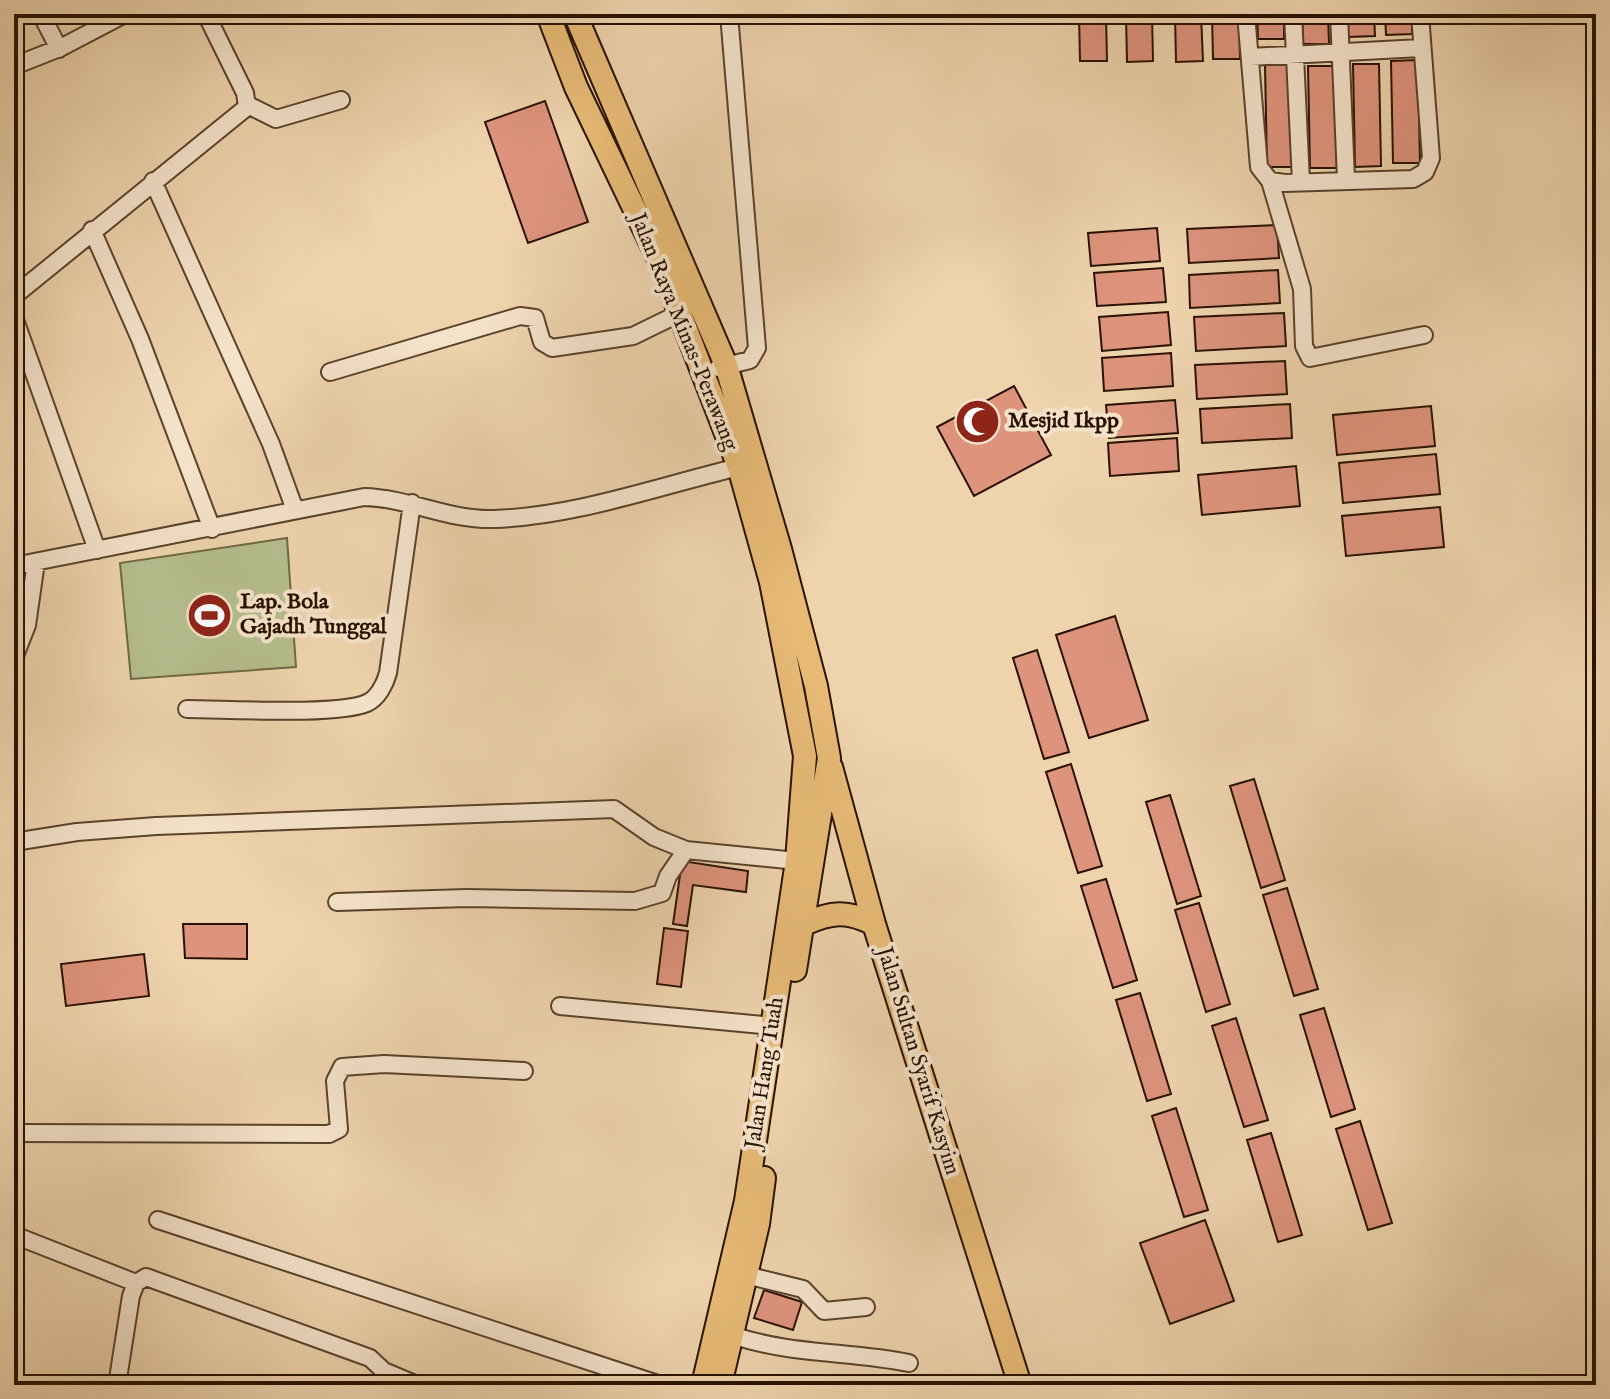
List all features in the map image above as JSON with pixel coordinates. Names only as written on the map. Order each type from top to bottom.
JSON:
[{"type":"main road","name":"Jalan Raya Minas-Perawang","points":[[548,14],[576,87],[651,243],[696,359],[715,369],[771,582],[805,756]]},
{"type":"main road","name":"Jalan Raya Minas-Perawang","points":[[575,14],[715,369],[780,549],[816,686],[829,758]]},
{"type":"main road","points":[[805,756],[829,758]]},
{"type":"main road","name":"Jalan Hang Tuah","points":[[703,1385],[746,1201],[797,861],[805,756]]},
{"type":"main road","name":"Jalan Hang Tuah","points":[[720,1385],[758,1224],[781,1044],[804,924],[829,758]]},
{"type":"main road","name":"Jalan Sultan Syarif Kasyim","points":[[829,758],[874,924],[1020,1385]]},
{"type":"main road","points":[[804,924],[832,912],[858,916],[874,924]]},
{"type":"street","points":[[41,14],[59,49]]},
{"type":"street","points":[[14,66],[59,49],[125,14]]},
{"type":"street","points":[[206,14],[248,105],[276,119],[341,100]]},
{"type":"street","points":[[715,369],[750,360],[757,348],[729,14]]},
{"type":"street","points":[[1246,14],[1259,167],[1270,181],[1302,289],[1304,346],[1310,358],[1424,335]]},
{"type":"street","points":[[1293,14],[1301,182]]},
{"type":"street","points":[[1339,14],[1346,179]]},
{"type":"street","points":[[1270,181],[1413,179],[1425,172],[1431,158],[1420,14]]},
{"type":"street","points":[[1250,57],[1421,48]]},
{"type":"street","points":[[14,296],[248,105]]},
{"type":"street","points":[[153,181],[271,444],[295,510]]},
{"type":"street","points":[[92,230],[135,327],[212,529]]},
{"type":"street","points":[[330,372],[520,316],[535,318],[542,342],[552,348],[633,336],[680,313]]},
{"type":"street","points":[[14,317],[97,550]]},
{"type":"street","points":[[14,566],[364,497],[412,503],[456,518],[494,519],[584,506],[739,467]]},
{"type":"street","points":[[187,709],[338,708],[373,699],[383,687],[388,673],[412,503]]},
{"type":"street","points":[[14,658],[27,625],[36,562]]},
{"type":"street","points":[[14,842],[77,832],[156,826],[614,809],[654,837],[686,850],[797,861]]},
{"type":"street","points":[[337,902],[467,898],[635,901],[662,893],[668,876],[686,850]]},
{"type":"street","points":[[560,1006],[773,1026]]},
{"type":"street","points":[[14,1133],[329,1134],[339,1129],[335,1081],[342,1067],[384,1064],[524,1071]]},
{"type":"street","points":[[158,1220],[661,1385]]},
{"type":"street","points":[[14,1235],[136,1283],[150,1277],[370,1358],[383,1378],[417,1385]]},
{"type":"street","points":[[746,1275],[803,1289],[824,1311],[866,1307]]},
{"type":"street","points":[[117,1385],[136,1283]]},
{"type":"street","points":[[732,1335],[768,1347],[909,1363]]},
{"type":"green space","name":"Lap. Bola Gajadh Tunggal","points":[[287,538],[296,667],[131,679],[120,563]]},
{"type":"building","points":[[1079,14],[1106,14],[1107,61],[1080,61]]},
{"type":"building","points":[[1126,14],[1152,14],[1153,61],[1127,62]]},
{"type":"building","points":[[1175,14],[1201,14],[1203,61],[1176,62]]},
{"type":"building","points":[[1212,14],[1239,14],[1240,59],[1213,59]]},
{"type":"building","points":[[1257,14],[1284,14],[1284,39],[1258,39]]},
{"type":"building","points":[[1302,14],[1328,14],[1329,44],[1303,44]]},
{"type":"building","points":[[1348,14],[1374,14],[1375,36],[1348,37]]},
{"type":"building","points":[[1385,14],[1412,14],[1412,34],[1386,35]]},
{"type":"building","points":[[1418,60],[1420,163],[1393,163],[1391,61]]},
{"type":"building","points":[[1353,64],[1379,64],[1381,166],[1355,167]]},
{"type":"building","points":[[1265,65],[1291,65],[1293,167],[1267,167]]},
{"type":"building","points":[[1308,66],[1334,66],[1337,168],[1310,168]]},
{"type":"building","points":[[545,101],[588,222],[528,243],[485,122]]},
{"type":"building","points":[[1277,225],[1279,258],[1189,263],[1187,229]]},
{"type":"building","points":[[1157,228],[1160,261],[1091,266],[1088,233]]},
{"type":"building","points":[[1163,268],[1166,302],[1097,306],[1094,273]]},
{"type":"building","points":[[1278,270],[1280,303],[1190,308],[1189,275]]},
{"type":"building","points":[[1168,312],[1171,345],[1102,351],[1099,317]]},
{"type":"building","points":[[1284,313],[1286,346],[1196,351],[1194,317]]},
{"type":"building","points":[[1171,353],[1173,386],[1104,391],[1102,358]]},
{"type":"building","points":[[1285,361],[1287,394],[1197,399],[1195,365]]},
{"type":"building","points":[[1014,386],[1051,455],[974,496],[937,427]]},
{"type":"building","points":[[1175,400],[1178,433],[1109,438],[1106,405]]},
{"type":"building","points":[[1290,404],[1292,438],[1202,443],[1200,409]]},
{"type":"building","points":[[1431,406],[1435,446],[1337,455],[1333,415]]},
{"type":"building","points":[[1177,438],[1179,471],[1110,476],[1108,443]]},
{"type":"building","points":[[1436,454],[1440,494],[1343,503],[1339,463]]},
{"type":"building","points":[[1296,466],[1300,506],[1202,515],[1198,475]]},
{"type":"building","points":[[1440,507],[1444,547],[1346,556],[1342,516]]},
{"type":"building","points":[[1115,616],[1148,720],[1089,738],[1056,635]]},
{"type":"building","points":[[1037,650],[1069,752],[1044,759],[1013,658]]},
{"type":"building","points":[[1071,764],[1102,866],[1078,873],[1046,772]]},
{"type":"building","points":[[1254,779],[1285,880],[1261,888],[1230,786]]},
{"type":"building","points":[[1170,795],[1201,896],[1177,904],[1146,802]]},
{"type":"building","points":[[682,861],[748,871],[746,892],[693,885],[687,926],[673,924]]},
{"type":"building","points":[[1106,879],[1137,980],[1113,988],[1081,886]]},
{"type":"building","points":[[1287,888],[1318,989],[1294,996],[1263,895]]},
{"type":"building","points":[[1199,903],[1230,1004],[1206,1012],[1175,910]]},
{"type":"building","points":[[183,924],[247,924],[247,959],[185,958]]},
{"type":"building","points":[[664,928],[688,931],[681,987],[657,984]]},
{"type":"building","points":[[144,954],[149,996],[66,1006],[61,964]]},
{"type":"building","points":[[1140,993],[1171,1094],[1147,1101],[1116,1000]]},
{"type":"building","points":[[1324,1008],[1355,1109],[1331,1117],[1300,1015]]},
{"type":"building","points":[[1236,1018],[1268,1120],[1244,1127],[1212,1026]]},
{"type":"building","points":[[1176,1108],[1208,1210],[1184,1217],[1152,1116]]},
{"type":"building","points":[[1360,1121],[1392,1223],[1368,1230],[1336,1129]]},
{"type":"building","points":[[1271,1133],[1302,1235],[1278,1242],[1247,1140]]},
{"type":"building","points":[[1205,1220],[1234,1301],[1170,1324],[1140,1243]]},
{"type":"building","points":[[764,1290],[802,1302],[793,1330],[754,1318]]},
{"type":"place","name":"Mesjid Ikpp","points":[[977,421]]},
{"type":"place","name":"Lap. Bola Gajadh Tunggal","points":[[209,615]]}]
